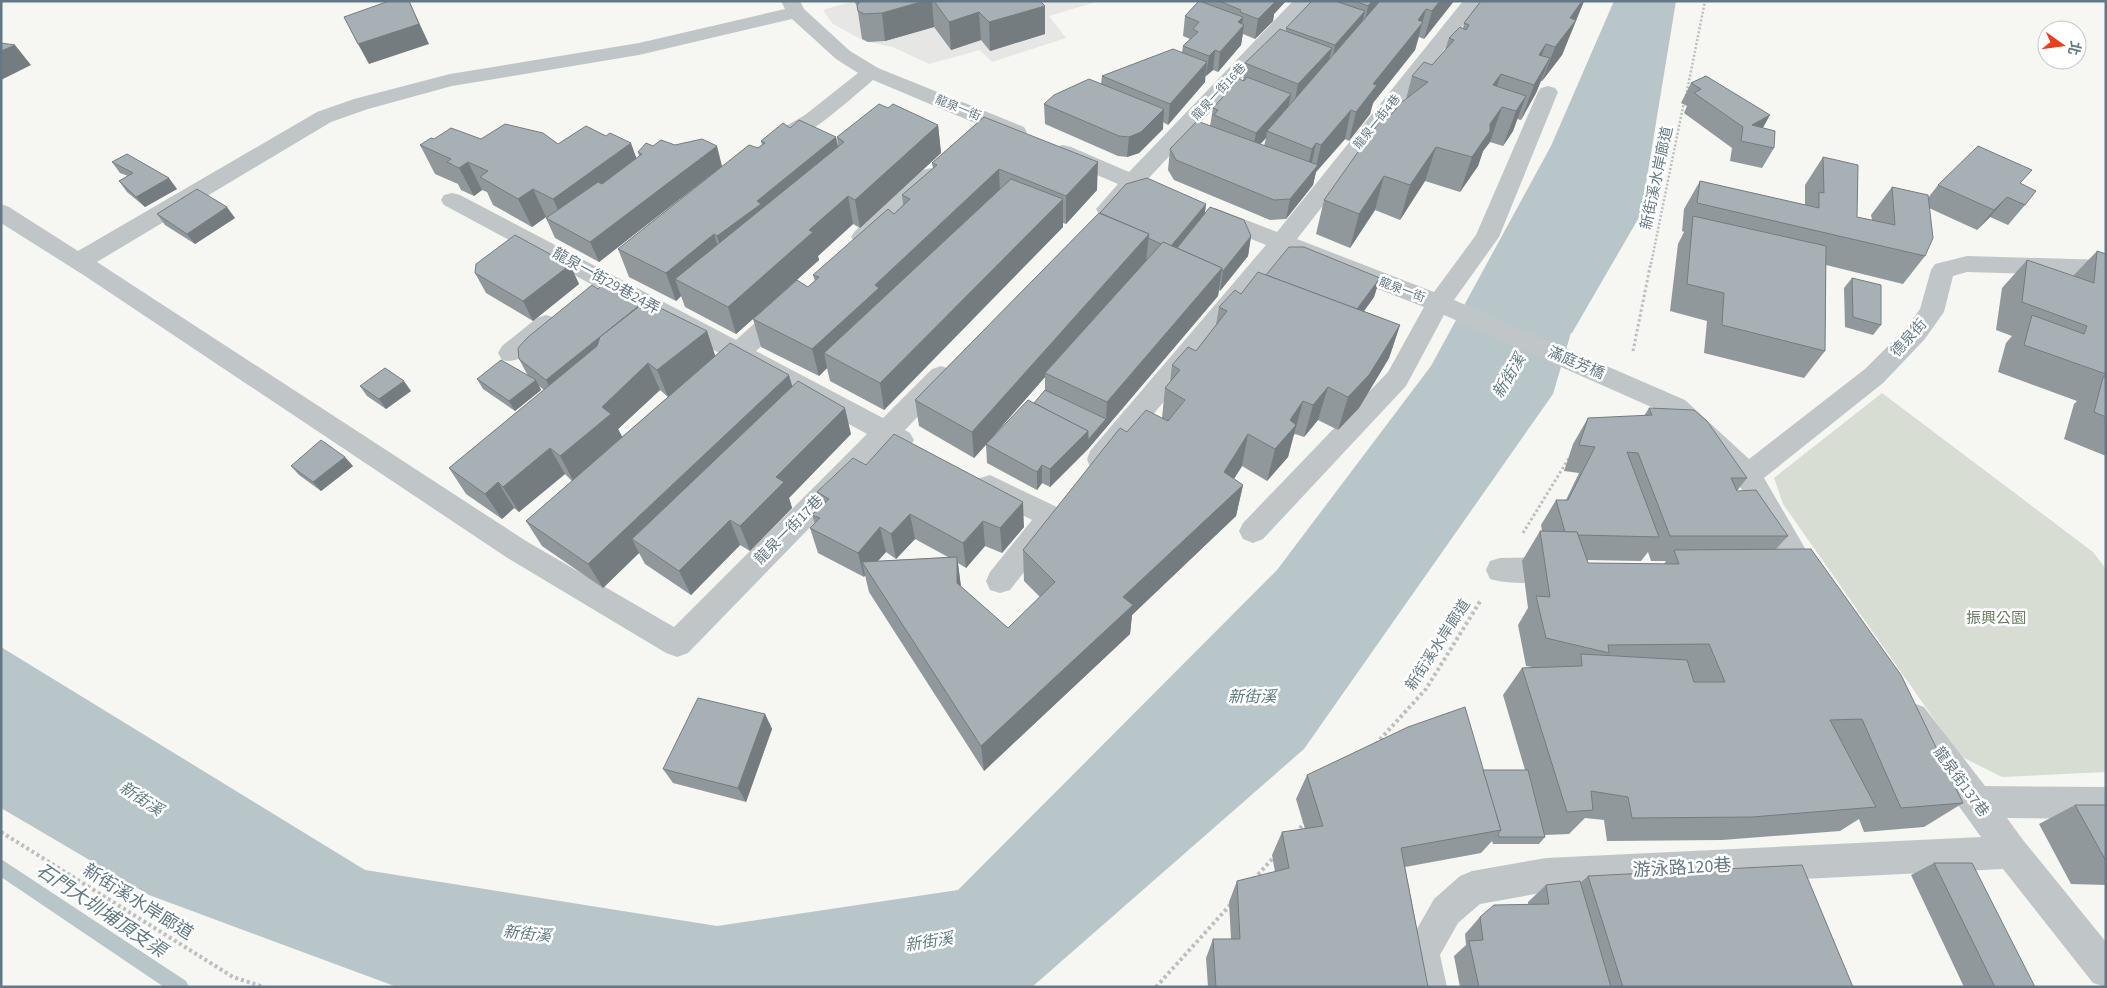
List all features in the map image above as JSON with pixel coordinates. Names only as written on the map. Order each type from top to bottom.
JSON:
[{"type":"street","name":"龍泉一街16巷","points":[[1133,182],[1304,1]]},
{"type":"street","name":"龍泉一街4巷","points":[[1083,479],[1280,243],[1473,1]]},
{"type":"street","name":"龍泉一街","points":[[793,6],[843,54],[871,72],[989,120],[1170,198]]},
{"type":"street","points":[[1,212],[78,262],[324,117],[361,104],[450,80],[639,49],[793,6]]},
{"type":"street","points":[[760,152],[776,140],[812,120],[871,72]]},
{"type":"street","points":[[1253,531],[1397,378],[1445,306],[1487,237],[1548,92]]},
{"type":"street","points":[[968,140],[989,120]]},
{"type":"street","points":[[846,253],[946,160]]},
{"type":"street","points":[[1092,224],[1133,182]]},
{"type":"street","name":"龍泉一街29巷24弄","points":[[452,200],[920,450]]},
{"type":"street","name":"龍泉一街","points":[[1198,209],[1280,243],[1445,306]]},
{"type":"street","name":"龍泉一街17巷","points":[[78,262],[524,543],[677,644],[954,363]]},
{"type":"street","name":"德泉街","points":[[1748,475],[1874,376],[1916,334],[1932,312],[1943,270],[1967,264],[2106,268]]},
{"type":"street","points":[[709,379],[803,293]]},
{"type":"street","name":"滿庭芳橋","points":[[1445,306],[1625,371]]},
{"type":"street","points":[[511,353],[564,310]]},
{"type":"street","points":[[1625,371],[1676,407],[1748,475],[1786,569],[1824,600]]},
{"type":"street","points":[[973,477],[1058,509],[1000,581]]},
{"type":"street","points":[[1500,570],[1588,569]]},
{"type":"street","name":"龍泉街137巷","points":[[1895,693],[1977,802],[2011,852],[2106,970]]},
{"type":"street","points":[[1977,802],[2106,803]]},
{"type":"street","name":"游泳路120巷","points":[[1429,987],[1422,953],[1446,911],[1472,888],[1546,875],[2011,852]]},
{"type":"path","name":"新街溪水岸廊道","points":[[1625,371],[1705,1]]},
{"type":"path","name":"新街溪水岸廊道","points":[[1373,747],[1426,689],[1572,452]]},
{"type":"path","points":[[1294,834],[1307,820]]},
{"type":"path","name":"新街溪水岸廊道","points":[[1,832],[233,977],[264,987]]},
{"type":"path","points":[[1248,885],[1281,849]]},
{"type":"path","points":[[1156,987],[1235,900]]},
{"type":"shaded area","points":[[853,1],[1099,1],[1049,16],[1066,38],[992,62],[980,50],[929,64],[893,47],[864,41],[833,24],[823,10]]},
{"type":"green space","name":"振興公園","points":[[1882,393],[2093,552],[2106,569],[2106,772],[2002,777],[1960,756],[1783,504],[1774,478]]},
{"type":"water","name":"新街溪","points":[[1614,1],[1672,1],[1662,22],[1553,394],[1304,749],[1032,987],[397,987],[149,895],[1,808],[1,647],[365,870],[717,926],[958,890],[1277,570],[1431,366],[1551,146]]},
{"type":"building","points":[[389,1],[409,1],[419,24],[358,44],[344,17]]},
{"type":"building","points":[[860,1],[924,1],[882,13],[864,14],[858,11],[857,6]]},
{"type":"building","points":[[934,1],[1040,1],[1045,6],[989,22],[979,12],[949,22]]},
{"type":"building","points":[[1199,1],[1243,17],[1238,22],[1244,25],[1220,52],[1215,50],[1209,56],[1183,46],[1198,32],[1193,29],[1199,22],[1185,16]]},
{"type":"building","points":[[1219,1],[1276,1],[1258,19]]},
{"type":"building","points":[[1312,1],[1335,1],[1365,11],[1335,45],[1286,28]]},
{"type":"building","points":[[1355,1],[1372,1],[1368,6]]},
{"type":"building","points":[[1380,1],[1440,1],[1432,11],[1426,9],[1418,20],[1423,22],[1373,84],[1377,85],[1356,112],[1351,110],[1321,145],[1316,143],[1312,149],[1267,131]]},
{"type":"building","points":[[1481,1],[1582,1],[1570,18],[1576,20],[1555,47],[1546,44],[1539,55],[1550,58],[1534,85],[1501,74],[1493,85],[1526,96],[1516,111],[1502,107],[1490,124],[1490,131],[1472,157],[1436,147],[1410,185],[1384,176],[1359,214],[1324,200],[1385,114],[1390,116],[1402,102],[1428,82],[1412,76],[1424,62],[1432,65],[1454,40],[1449,38],[1460,27],[1466,30],[1469,25],[1464,23]]},
{"type":"building","points":[[1280,29],[1332,48],[1298,84],[1245,63]]},
{"type":"building","points":[[1,43],[15,45],[1,51]]},
{"type":"building","points":[[1173,49],[1207,62],[1170,104],[1102,76]]},
{"type":"building","points":[[1706,76],[1770,115],[1752,125],[1775,131],[1774,148],[1741,141],[1743,127],[1694,93],[1701,89],[1691,83]]},
{"type":"building","points":[[1247,77],[1291,94],[1256,133],[1214,115],[1218,110],[1213,108],[1239,79],[1244,81]]},
{"type":"building","points":[[1089,79],[1164,109],[1141,132],[1129,137],[1119,136],[1044,104],[1054,95]]},
{"type":"building","points":[[879,104],[888,108],[893,104],[938,125],[855,200],[848,196],[809,230],[813,232],[728,307],[675,279],[844,142],[837,137]]},
{"type":"building","points":[[984,117],[1098,162],[1066,196],[999,169],[875,285],[879,288],[812,349],[753,319],[797,280],[808,287],[819,277],[813,275],[888,209],[894,214],[910,199],[902,195],[937,165],[932,163]]},
{"type":"building","points":[[799,120],[836,137],[757,201],[761,204],[717,236],[714,234],[666,273],[618,249],[749,145],[758,148],[765,143],[761,141],[783,123],[790,128]]},
{"type":"building","points":[[1197,121],[1318,165],[1290,199],[1274,200],[1176,160],[1170,149]]},
{"type":"building","points":[[505,124],[543,133],[558,144],[586,126],[606,136],[610,133],[631,143],[553,199],[533,189],[518,199],[480,177],[488,171],[468,162],[459,168],[447,162],[451,159],[420,145],[451,128],[481,139]]},
{"type":"building","points":[[702,139],[717,146],[590,242],[546,218],[598,182],[602,184],[642,154],[638,152],[646,143],[653,146],[661,140],[675,145]]},
{"type":"building","points":[[1978,146],[2032,170],[2020,183],[2036,191],[2025,205],[2007,197],[1994,210],[1938,185]]},
{"type":"building","points":[[127,154],[169,178],[136,197],[119,181],[133,173],[112,162]]},
{"type":"building","points":[[1823,157],[1858,165],[1857,217],[1895,225],[1892,187],[1928,195],[1933,238],[1925,256],[1697,203],[1700,181],[1819,208],[1819,192],[1824,193]]},
{"type":"building","points":[[1147,178],[1206,204],[1171,246],[1148,238],[1149,234],[1100,213],[1126,184]]},
{"type":"building","points":[[1011,179],[1063,199],[880,383],[824,353]]},
{"type":"building","points":[[197,189],[227,207],[187,234],[157,214]]},
{"type":"building","points":[[1210,207],[1244,220],[1251,236],[1223,271],[1222,268],[1177,248]]},
{"type":"building","points":[[1099,213],[1149,234],[972,432],[915,400]]},
{"type":"building","points":[[1693,216],[1826,246],[1825,351],[1722,325],[1724,293],[1687,284]]},
{"type":"building","points":[[515,235],[570,265],[523,301],[475,273],[476,264]]},
{"type":"building","points":[[1163,242],[1222,268],[1107,402],[1045,373]]},
{"type":"building","points":[[1289,247],[1304,247],[1380,278],[1357,309],[1266,275]]},
{"type":"building","points":[[2097,251],[2106,254],[2106,374],[2024,345],[2032,315],[2084,334],[2087,326],[2022,302],[2027,260],[2094,283]]},
{"type":"building","points":[[1258,272],[1400,325],[1369,375],[1348,397],[1328,387],[1313,405],[1303,401],[1290,420],[1296,425],[1275,449],[1248,434],[1224,472],[1243,485],[1123,597],[1133,605],[981,746],[862,562],[957,557],[957,583],[1008,628],[1055,582],[1023,550],[1120,428],[1127,432],[1146,410],[1168,421],[1185,400],[1165,388],[1180,370],[1172,365],[1188,347],[1196,351],[1227,311],[1219,307],[1235,290],[1241,294]]},
{"type":"building","points":[[1852,278],[1881,285],[1881,325],[1853,317]]},
{"type":"building","points":[[604,283],[641,304],[546,380],[519,359],[518,348],[528,337],[592,285],[598,289]]},
{"type":"building","points":[[646,301],[707,331],[657,370],[648,363],[602,407],[611,414],[560,456],[550,448],[503,487],[498,482],[485,494],[449,468],[597,346],[600,337]]},
{"type":"building","points":[[730,343],[789,375],[588,564],[526,521]]},
{"type":"building","points":[[501,360],[536,380],[509,401],[477,379]]},
{"type":"building","points":[[385,368],[404,381],[379,399],[360,386]]},
{"type":"building","points":[[2103,377],[2106,378],[2106,417],[2094,412]]},
{"type":"building","points":[[798,381],[845,408],[776,477],[784,482],[740,526],[730,520],[679,571],[632,539]]},
{"type":"building","points":[[1045,390],[1106,419],[1088,440],[1088,431],[1034,403]]},
{"type":"building","points":[[1028,400],[1088,431],[1050,469],[1042,465],[1037,472],[986,444]]},
{"type":"building","points":[[1649,408],[1694,410],[1707,421],[1747,478],[1731,478],[1737,491],[1756,490],[1788,536],[1670,536],[1638,453],[1627,452],[1659,537],[1578,535],[1577,532],[1565,532],[1556,500],[1568,500],[1595,447],[1579,445],[1588,418],[1652,415]]},
{"type":"building","points":[[894,434],[1023,502],[1000,528],[983,521],[963,543],[910,514],[891,534],[880,527],[858,553],[810,528],[820,518],[812,515],[829,499],[817,492],[853,458],[866,465]]},
{"type":"building","points":[[321,440],[345,457],[313,482],[291,466]]},
{"type":"building","points":[[1540,531],[1577,532],[1588,563],[1679,564],[1674,550],[1811,549],[1901,675],[1963,803],[1901,808],[1862,719],[1830,720],[1876,807],[1752,817],[1632,818],[1628,797],[1591,791],[1593,810],[1567,812],[1522,668],[1582,666],[1581,654],[1687,660],[1694,682],[1725,682],[1709,644],[1608,645],[1609,653],[1546,638],[1536,596],[1550,597]]},
{"type":"building","points":[[698,698],[765,714],[738,788],[663,769]]},
{"type":"building","points":[[1465,707],[1501,830],[1401,848],[1428,987],[1216,987],[1213,939],[1240,939],[1237,881],[1289,868],[1282,832],[1323,826],[1307,775],[1408,727]]},
{"type":"building","points":[[1483,770],[1528,770],[1545,837],[1499,837],[1498,834],[1501,830]]},
{"type":"building","points":[[2075,805],[2106,805],[2106,861]]},
{"type":"building","points":[[1934,863],[1972,863],[2035,987],[1995,987]]},
{"type":"building","points":[[1802,865],[1853,987],[1623,987],[1588,876]]},
{"type":"building","points":[[1580,881],[1611,987],[1479,987],[1469,941],[1483,940],[1480,917],[1494,905],[1549,904],[1546,885]]},
{"type":"waterway","name":"新街溪","points":[[1546,315],[1607,214],[1648,1]]},
{"type":"waterway","name":"石門大圳埔頂支渠","points":[[1,867],[180,987]]}]
